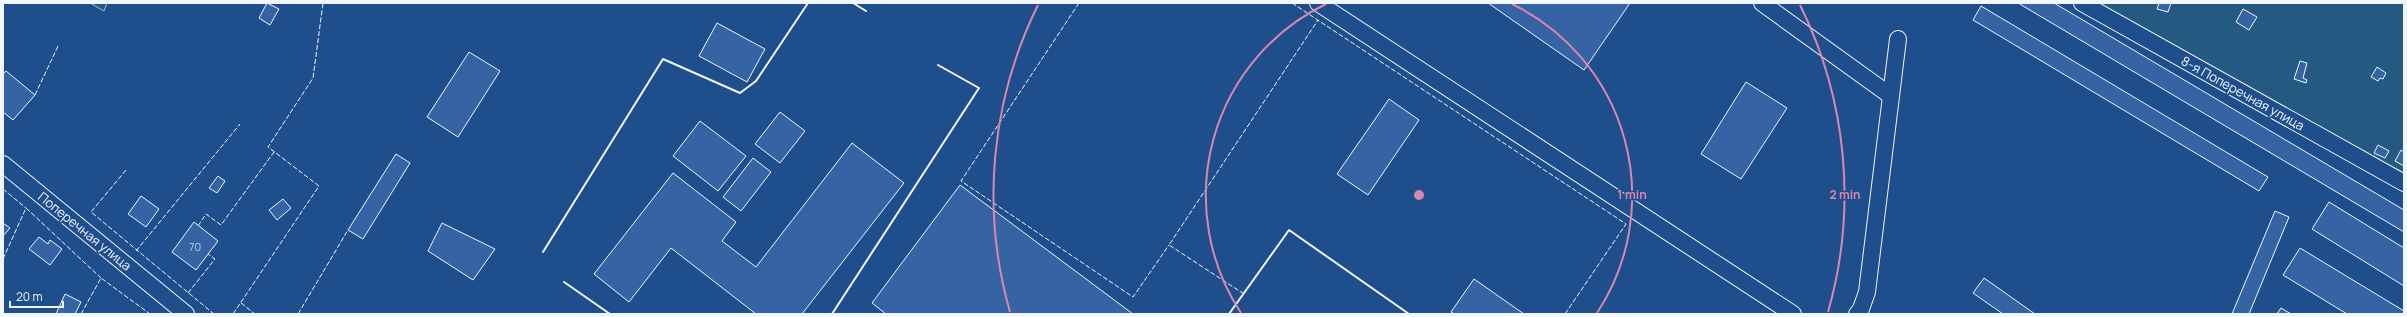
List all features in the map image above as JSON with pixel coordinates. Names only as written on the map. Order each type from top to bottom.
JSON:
[{"type":"street","points":[[1318,3],[1793,314]]},
{"type":"street","points":[[1762,3],[1891,96]]},
{"type":"street","name":"8-я Поперечная улица","points":[[2082,3],[2404,183]]},
{"type":"street","points":[[1857,314],[1861,309],[1867,292],[1898,39]]},
{"type":"street","name":"Поперечная улица","points":[[3,164],[186,314]]},
{"type":"shaded area","points":[[90,3],[107,3],[104,11]]},
{"type":"shaded area","points":[[2098,3],[2404,3],[2404,178]]},
{"type":"building","points":[[267,3],[279,9],[270,25],[259,18]]},
{"type":"building","points":[[1488,3],[1630,3],[1584,70]]},
{"type":"building","points":[[2018,3],[2054,3],[2404,210],[2404,232]]},
{"type":"building","points":[[2159,3],[2171,3],[2168,12],[2157,9]]},
{"type":"building","points":[[1981,6],[2268,177],[2259,191],[1973,20]]},
{"type":"building","points":[[2243,9],[2257,17],[2249,30],[2236,22]]},
{"type":"building","points":[[717,23],[765,49],[747,82],[699,56]]},
{"type":"building","points":[[469,52],[500,71],[458,137],[427,117]]},
{"type":"building","points":[[2300,61],[2307,63],[2303,78],[2307,80],[2306,83],[2294,79]]},
{"type":"building","points":[[2377,67],[2386,73],[2383,79],[2380,78],[2378,81],[2371,77]]},
{"type":"building","points":[[6,71],[35,95],[13,120],[3,112],[3,74]]},
{"type":"building","points":[[1746,82],[1787,108],[1741,179],[1701,154]]},
{"type":"building","points":[[1389,99],[1419,120],[1368,195],[1337,174]]},
{"type":"building","points":[[780,112],[805,131],[780,163],[755,144]]},
{"type":"building","points":[[700,121],[746,156],[718,191],[673,156]]},
{"type":"building","points":[[852,143],[904,183],[802,314],[756,314],[671,248],[629,302],[594,274],[673,173],[736,222],[722,241],[756,267]]},
{"type":"building","points":[[2378,145],[2389,151],[2385,158],[2374,153]]},
{"type":"building","points":[[2401,150],[2404,152],[2404,166],[2395,161]]},
{"type":"building","points":[[396,154],[410,163],[363,239],[348,230]]},
{"type":"building","points":[[753,158],[771,172],[741,211],[723,197]]},
{"type":"building","points":[[218,176],[225,181],[217,193],[209,188]]},
{"type":"building","points":[[960,185],[1133,314],[886,314],[872,303]]},
{"type":"building","points":[[141,196],[159,209],[146,227],[128,214]]},
{"type":"building","points":[[283,199],[291,208],[277,220],[269,210]]},
{"type":"building","points":[[2329,202],[2404,248],[2404,286],[2312,229]]},
{"type":"building","points":[[2275,211],[2289,217],[2249,314],[2232,314]]},
{"type":"building","points":[[194,222],[218,241],[196,270],[172,252]]},
{"type":"building","points":[[3,223],[10,228],[3,236]]},
{"type":"building","points":[[442,223],[495,249],[473,280],[428,251]]},
{"type":"building","points":[[39,237],[48,244],[50,240],[62,249],[50,265],[29,249]]},
{"type":"building","points":[[2300,248],[2404,311],[2404,314],[2347,314],[2283,275]]},
{"type":"building","points":[[1984,278],[2035,314],[2003,314],[1973,293]]},
{"type":"building","points":[[1474,279],[1524,314],[1454,314],[1451,312]]},
{"type":"building","points":[[65,294],[81,302],[75,314],[56,314]]},
{"type":"building","points":[[2281,308],[2291,314],[2277,314]]},
{"type":"fence","points":[[233,314],[319,186],[268,147],[313,78],[323,3]]},
{"type":"fence","points":[[1079,3],[961,181],[1133,297],[1169,245]]},
{"type":"fence","points":[[1292,3],[1626,224],[1565,314]]},
{"type":"fence","points":[[1244,294],[1169,245],[1318,20]]},
{"type":"fence","points":[[35,95],[58,46]]},
{"type":"fence","points":[[136,251],[240,124]]},
{"type":"fence","points":[[198,226],[206,214],[221,225],[274,152]]},
{"type":"fence","points":[[126,170],[91,212],[214,314]]},
{"type":"fence","points":[[3,189],[26,208]]},
{"type":"fence","points":[[3,259],[26,208],[101,278]]},
{"type":"fence","points":[[298,314],[348,230]]},
{"type":"fence","points":[[188,293],[215,259],[208,254]]},
{"type":"fence","points":[[81,314],[101,278],[150,314]]},
{"type":"fence","points":[[241,303],[255,314]]},
{"type":"wall","points":[[543,252],[663,59],[740,93],[756,81],[808,3]]},
{"type":"wall","points":[[853,3],[866,11]]},
{"type":"wall","points":[[832,314],[979,88],[938,65]]},
{"type":"wall","points":[[1229,314],[1289,230],[1409,314]]},
{"type":"wall","points":[[564,282],[610,314]]}]
